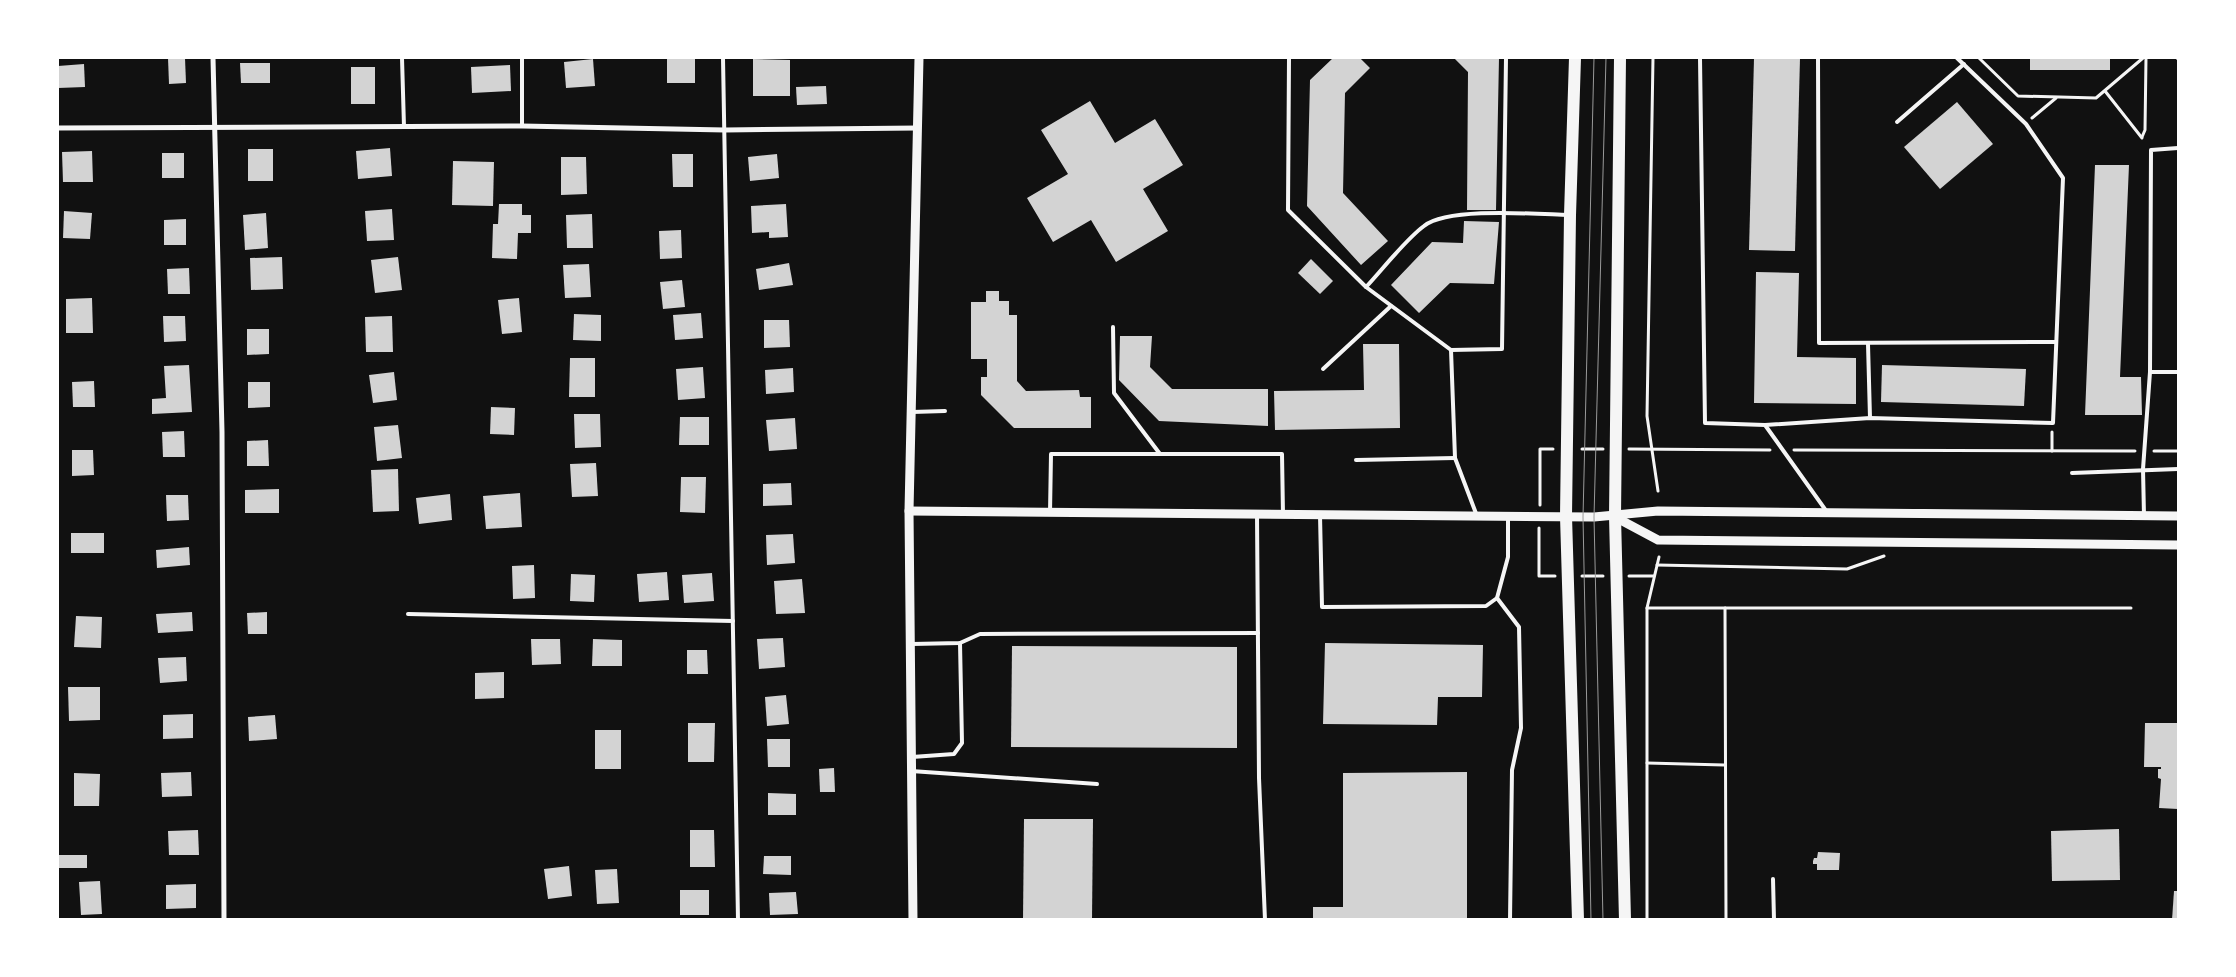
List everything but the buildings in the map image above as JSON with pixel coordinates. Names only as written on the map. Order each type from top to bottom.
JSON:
[{"type":"main road","points":[[1575,58],[1570,215],[1566,516],[1578,920]]},
{"type":"main road","points":[[1620,58],[1615,516],[1625,920]]},
{"type":"street","points":[[213,58],[222,461],[224,920]]},
{"type":"street","points":[[913,920],[912,644],[909,511],[919,58]]},
{"type":"street","points":[[58,128],[216,126],[522,126],[725,130],[918,128]]},
{"type":"street","points":[[909,511],[1508,517],[1615,516],[1658,511],[2178,516]]},
{"type":"street","points":[[1615,516],[1658,540],[2178,545]]},
{"type":"lane","points":[[402,58],[404,127]]},
{"type":"lane","points":[[522,58],[522,126]]},
{"type":"lane","points":[[724,58],[738,920]]},
{"type":"lane","points":[[1289,58],[1288,210],[1366,287],[1451,350],[1502,349],[1506,58]]},
{"type":"lane","points":[[1700,58],[1704,423],[1764,425],[1870,418],[2052,423],[2062,178],[2026,124],[1957,58]]},
{"type":"lane","points":[[1818,58],[1819,343],[2056,342]]},
{"type":"lane","points":[[1897,122],[1964,64]]},
{"type":"lane","points":[[2144,516],[2143,469],[2150,372],[2151,150],[2178,148]]},
{"type":"lane","points":[[1366,287],[1423,226],[1438,218],[1505,213],[1570,215]]},
{"type":"lane","points":[[1324,369],[1391,306]]},
{"type":"lane","points":[[1113,327],[1114,393],[1160,454]]},
{"type":"lane","points":[[1868,344],[1870,418]]},
{"type":"lane","points":[[1451,350],[1455,458],[1478,516]]},
{"type":"lane","points":[[2150,372],[2178,372]]},
{"type":"lane","points":[[912,412],[945,411]]},
{"type":"lane","points":[[1764,425],[1827,513]]},
{"type":"lane","points":[[1050,513],[1051,454],[1282,454],[1283,515]]},
{"type":"lane","points":[[1356,460],[1455,458]]},
{"type":"lane","points":[[2072,473],[2178,469]]},
{"type":"lane","points":[[1258,515],[1259,778],[1265,920]]},
{"type":"lane","points":[[1320,515],[1322,607],[1486,606],[1497,598],[1508,558],[1508,517]]},
{"type":"lane","points":[[1497,598],[1519,627],[1521,728],[1512,770],[1510,920]]},
{"type":"lane","points":[[408,614],[733,621]]},
{"type":"lane","points":[[912,644],[960,643],[980,634],[1258,633]]},
{"type":"lane","points":[[911,757],[954,754],[962,743],[960,643]]},
{"type":"lane","points":[[911,772],[1097,784]]},
{"type":"lane","points":[[1773,880],[1774,920]]},
{"type":"path","points":[[1653,58],[1647,416],[1658,491]]},
{"type":"path","points":[[1979,58],[2018,96],[2056,98],[2096,98],[2144,58]]},
{"type":"path","points":[[2142,137],[2145,130],[2144,58]]},
{"type":"path","points":[[2105,92],[2151,150]]},
{"type":"path","points":[[2026,124],[2056,98]]},
{"type":"path","points":[[2052,423],[2052,451]]},
{"type":"path","points":[[1654,576],[1539,576],[1540,449],[2178,451]]},
{"type":"path","points":[[1657,565],[1847,569],[1888,554]]},
{"type":"path","points":[[1647,920],[1647,608],[1659,557]]},
{"type":"path","points":[[1647,608],[2131,608]]},
{"type":"path","points":[[1726,608],[1724,765],[1726,920]]},
{"type":"path","points":[[1647,763],[1724,765]]},
{"type":"tram line","points":[[1591,920],[1583,517],[1594,58]]},
{"type":"tram line","points":[[1603,920],[1594,517],[1606,58]]}]
